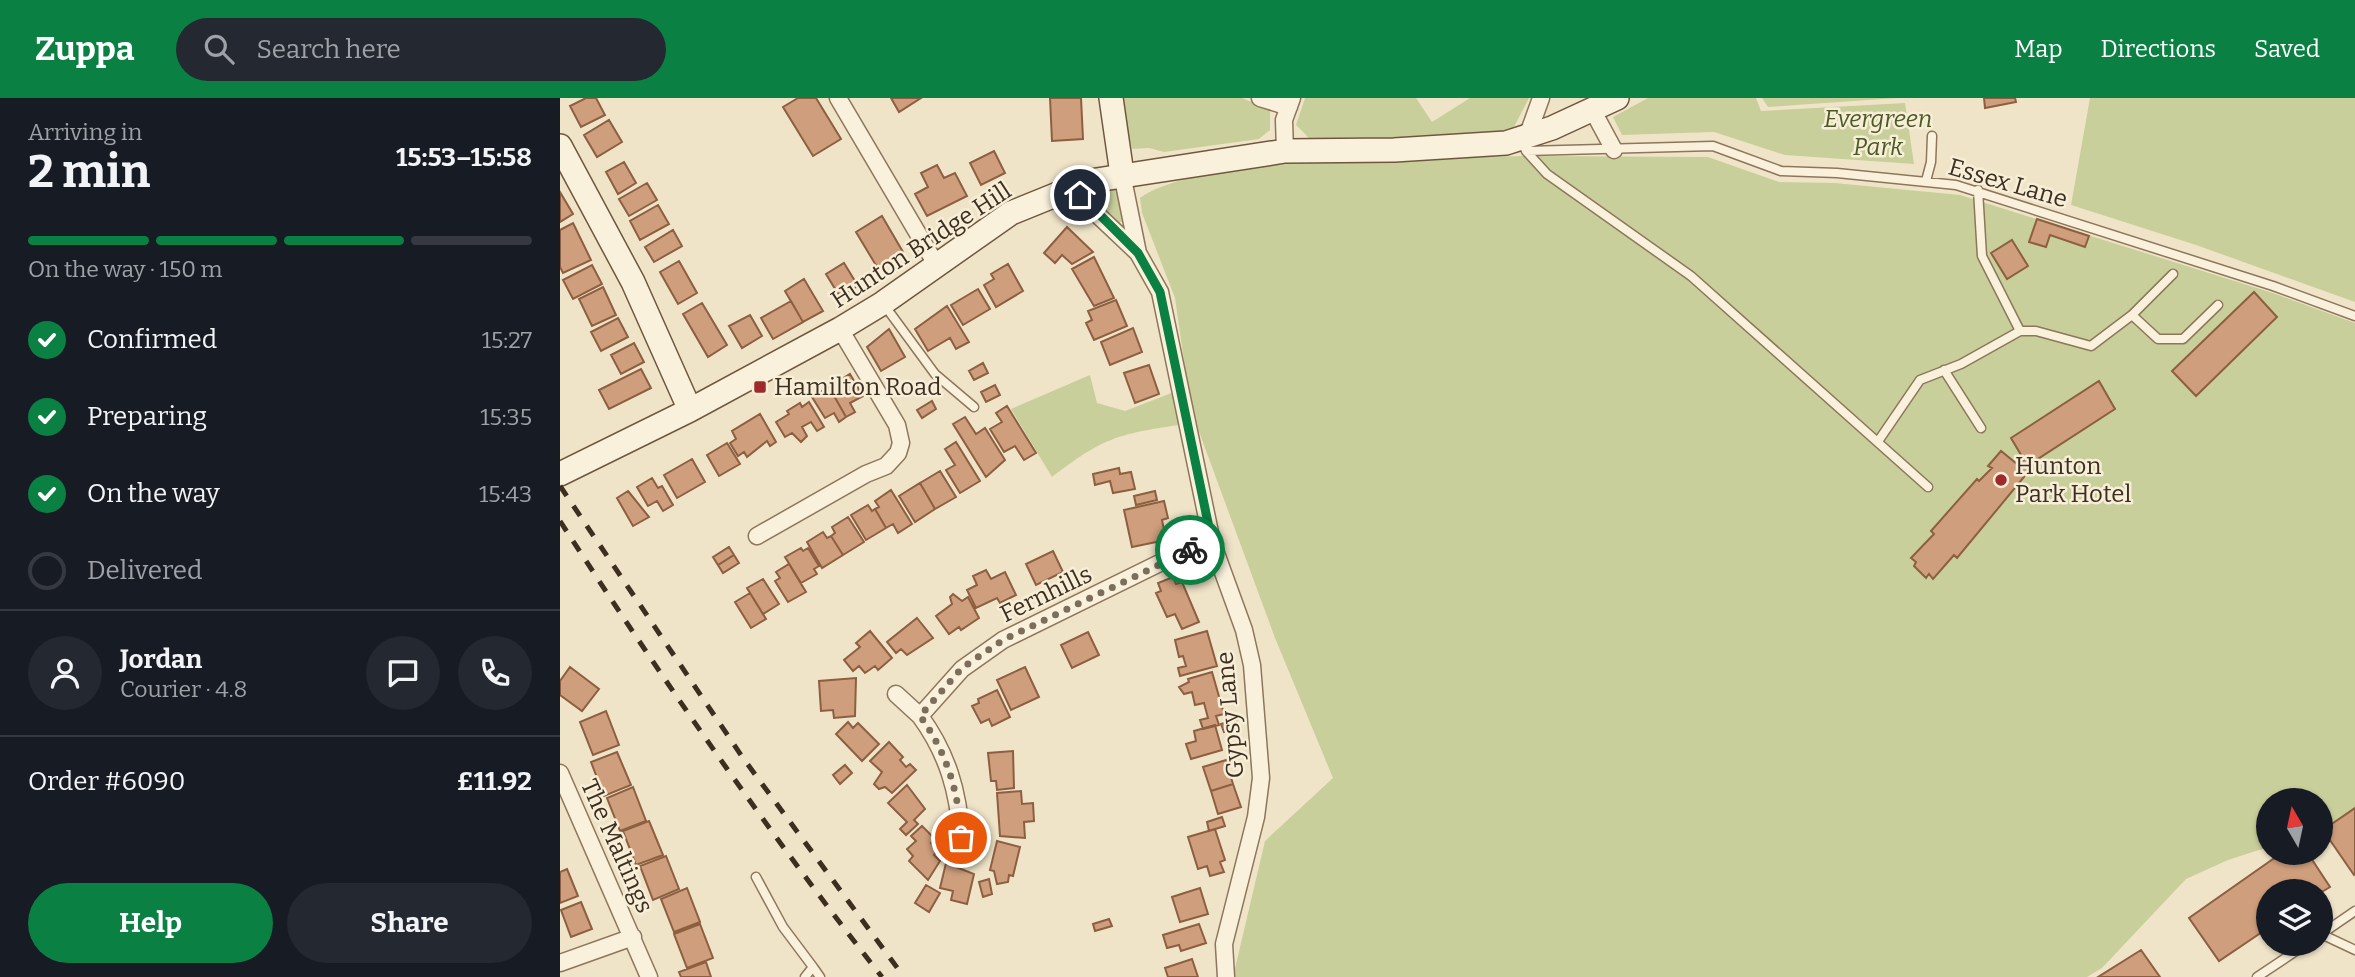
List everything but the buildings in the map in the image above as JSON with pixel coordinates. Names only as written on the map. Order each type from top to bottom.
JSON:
[{"type":"street","points":[[838,98],[937,266]]},
{"type":"street","points":[[1111,98],[1122,174]]},
{"type":"street","points":[[1260,98],[1291,102],[1284,120],[1285,151]]},
{"type":"street","points":[[1520,143],[1541,98]]},
{"type":"street","name":"Hunton Bridge Hill","points":[[560,474],[690,410],[840,329],[883,303],[1012,213],[1075,186],[1122,174],[1285,151],[1394,150],[1520,143],[1617,98]]},
{"type":"street","points":[[1593,111],[1614,150]]},
{"type":"street","points":[[560,146],[633,282],[690,410]]},
{"type":"street","name":"Gypsy Lane","points":[[1122,174],[1138,253]]},
{"type":"street","name":"Gypsy Lane","points":[[1075,186],[1085,202],[1138,253],[1160,292],[1212,542],[1244,629],[1252,665],[1261,745],[1261,778],[1256,817],[1224,944],[1226,977]]},
{"type":"street","points":[[757,536],[866,474],[886,466],[898,453],[901,443],[897,425],[840,329]]},
{"type":"street","name":"Fernhills","points":[[920,716],[962,668],[1003,640],[1172,557],[1212,542]]},
{"type":"street","points":[[896,694],[920,716],[946,758],[960,817],[961,838]]},
{"type":"street","name":"The Maltings","points":[[560,774],[649,977]]},
{"type":"street","name":"The Maltings","points":[[560,963],[633,937]]},
{"type":"lane","points":[[1926,181],[1931,162],[1932,136]]},
{"type":"lane","name":"Essex Lane","points":[[1520,143],[1614,150],[1713,146],[1782,171],[1926,181],[1978,190],[2273,286],[2355,316]]},
{"type":"lane","points":[[1520,143],[1547,174],[1691,276],[1879,440],[1928,487]]},
{"type":"lane","points":[[1978,190],[1982,256],[2020,331]]},
{"type":"lane","points":[[1879,440],[1920,380],[1961,364],[2020,331],[2036,331],[2091,346],[2132,315],[2173,274]]},
{"type":"lane","points":[[883,303],[936,374],[974,407]]},
{"type":"lane","points":[[2132,315],[2158,339],[2183,339],[2218,305]]},
{"type":"lane","points":[[1944,370],[1981,428]]},
{"type":"lane","points":[[756,877],[783,927],[820,977]]},
{"type":"lane","points":[[2333,927],[2355,911]]},
{"type":"lane","points":[[2333,940],[2355,950]]},
{"type":"lane","points":[[2257,977],[2288,956]]},
{"type":"lane","points":[[805,977],[813,967]]},
{"type":"green space","points":[[1119,98],[1242,98],[1270,110],[1270,130],[1259,139],[1164,152],[1149,148],[1132,149]]},
{"type":"green space","points":[[1305,98],[1416,98],[1432,122],[1470,98],[1529,98],[1514,127],[1493,134],[1442,140],[1386,141],[1311,140],[1296,125]]},
{"type":"green space","name":"Evergreen Park","points":[[1648,98],[1756,98],[1761,111],[1905,103],[1914,164],[1785,155],[1714,132],[1622,135],[1613,117]]},
{"type":"green space","points":[[1762,98],[1897,98],[1768,107]]},
{"type":"green space","points":[[2090,98],[2355,98],[2355,302],[2196,245],[2071,205]]},
{"type":"green space","points":[[1529,156],[1708,157],[1779,182],[1835,183],[1960,195],[2273,293],[2355,323],[2355,820],[2333,827],[2333,788],[2256,788],[2256,851],[2186,879],[2102,968],[2087,977],[1233,977],[1265,841],[1333,778],[1275,638],[1191,410],[1175,298],[1142,213],[1140,198],[1170,184],[1214,173],[1326,161]]},
{"type":"green space","points":[[1117,187],[1123,221],[1116,224],[1088,195],[1091,191]]},
{"type":"green space","points":[[1090,375],[1097,403],[1125,411],[1174,392],[1179,425],[1111,440],[1084,454],[1052,477],[1011,409]]},
{"type":"railway","points":[[560,486],[743,758],[904,977]]},
{"type":"railway","points":[[560,521],[716,753],[797,866],[882,977]]},
{"type":"way so far","points":[[961,838],[960,817],[946,758],[935,736],[920,716],[962,668],[1003,640],[1190,550]]},
{"type":"place","name":"Hamilton Road","points":[[760,387]]},
{"type":"place","name":"Hunton Park Hotel","points":[[2001,480]]},
{"type":"route","points":[[1080,195],[1138,253],[1160,292],[1212,542],[1190,550]]}]
